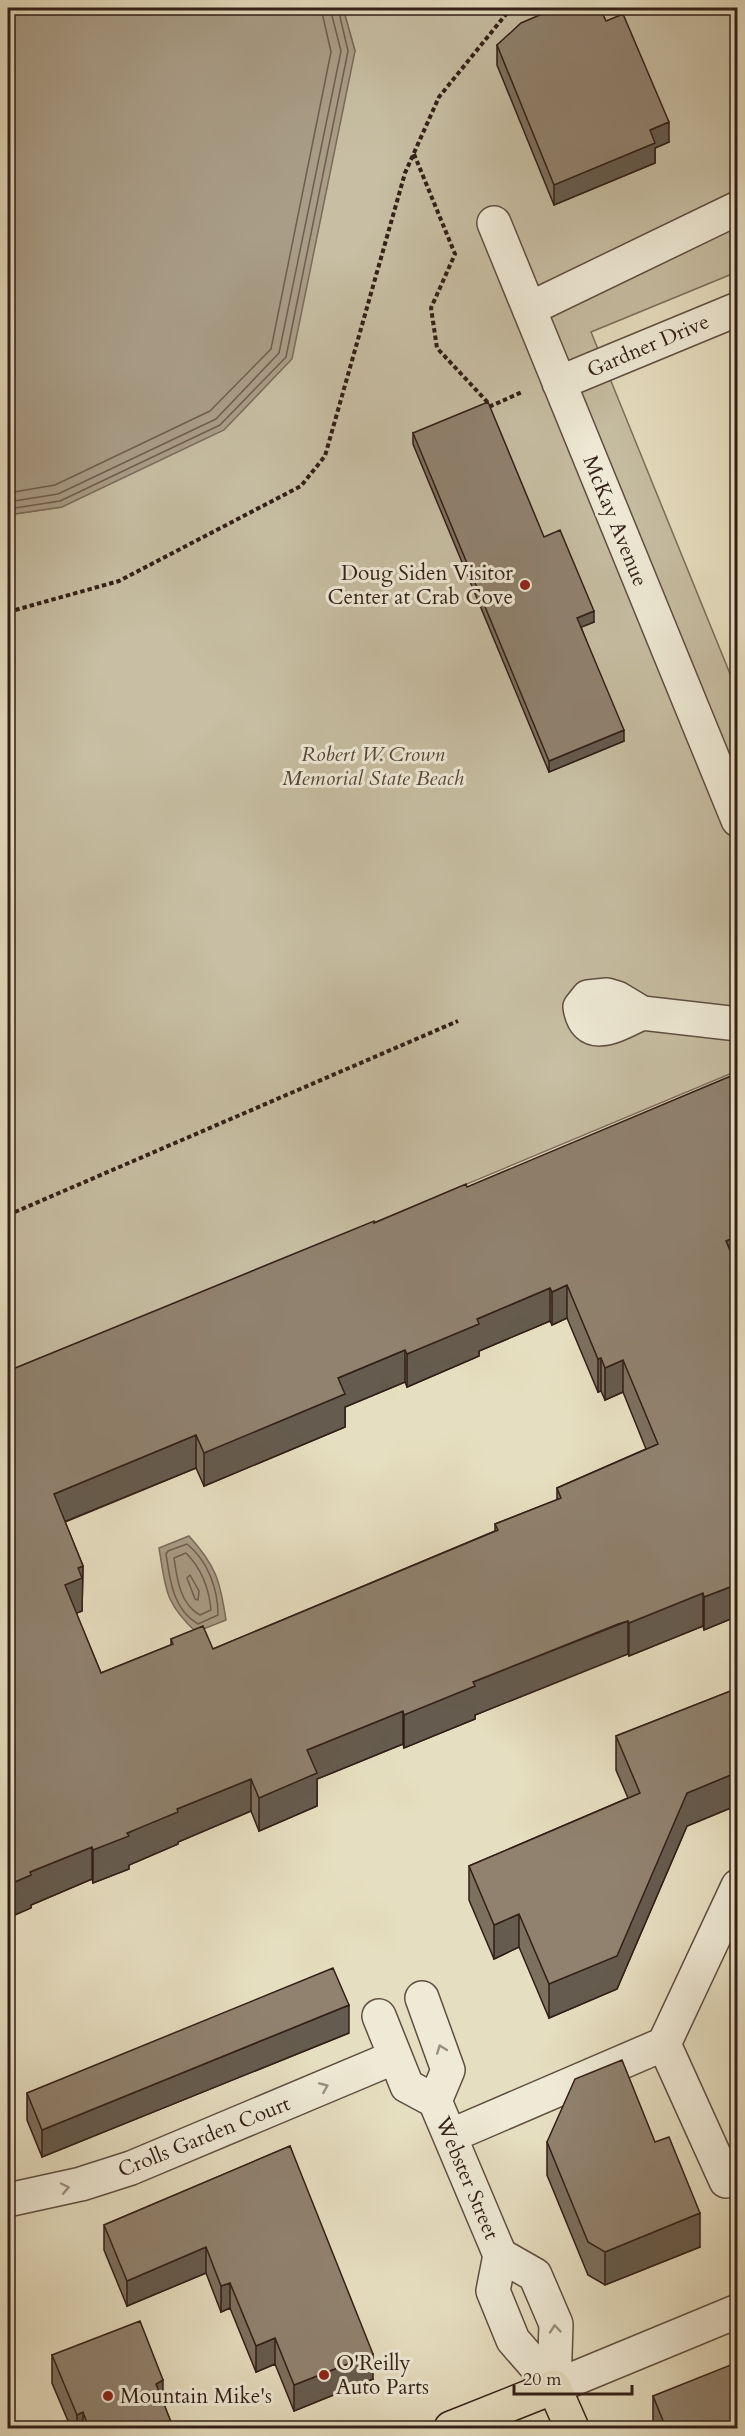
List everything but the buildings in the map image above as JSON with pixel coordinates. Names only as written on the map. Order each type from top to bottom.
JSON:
[{"type":"main road","points":[[451,2428],[554,2387]]},
{"type":"main road","name":"Webster Street","points":[[554,2387],[572,2428]]},
{"type":"street","points":[[529,309],[738,208]]},
{"type":"street","name":"McKay Avenue","points":[[494,223],[738,820]]},
{"type":"street","name":"Gardner Drive","points":[[557,380],[738,309]]},
{"type":"street","points":[[642,1013],[738,1024]]},
{"type":"street","points":[[450,2136],[664,2044],[735,1906]]},
{"type":"street","name":"Webster Street","points":[[422,1998],[448,2070],[435,2101]]},
{"type":"street","name":"Webster Street","points":[[379,2016],[407,2086],[435,2101],[500,2255],[493,2291],[513,2340],[554,2387]]},
{"type":"street","points":[[664,2044],[726,2181],[738,2176]]},
{"type":"street","name":"Crolls Garden Court","points":[[8,2200],[81,2184],[131,2168],[395,2057]]},
{"type":"street","name":"Webster Street","points":[[500,2255],[535,2275],[552,2314],[556,2324],[554,2387]]},
{"type":"street","points":[[554,2387],[738,2311]]},
{"type":"path","points":[[8,612],[119,581],[302,486],[325,456],[405,173],[439,97],[512,8]]},
{"type":"path","points":[[414,153],[456,254],[430,308],[437,348],[491,406],[557,380]]},
{"type":"path","points":[[8,1215],[458,1021]]},
{"type":"green space","name":"Robert W. Crown Memorial State Beach","points":[[343,8],[737,8],[737,272],[591,332],[737,691],[737,1071],[8,1376],[8,515],[62,507],[355,51]]},
{"type":"water","points":[[8,8],[343,8],[355,51],[292,359],[224,430],[62,507],[8,515]]},
{"type":"water","points":[[189,1536],[205,1556],[215,1574],[226,1620],[196,1632],[178,1612],[168,1594],[159,1548]]},
{"type":"place","name":"Doug Siden Visitor Center at Crab Cove","points":[[525,585]]},
{"type":"place","name":"O'Reilly Auto Parts","points":[[324,2375]]},
{"type":"place","name":"Mountain Mike's","points":[[108,2396]]}]
